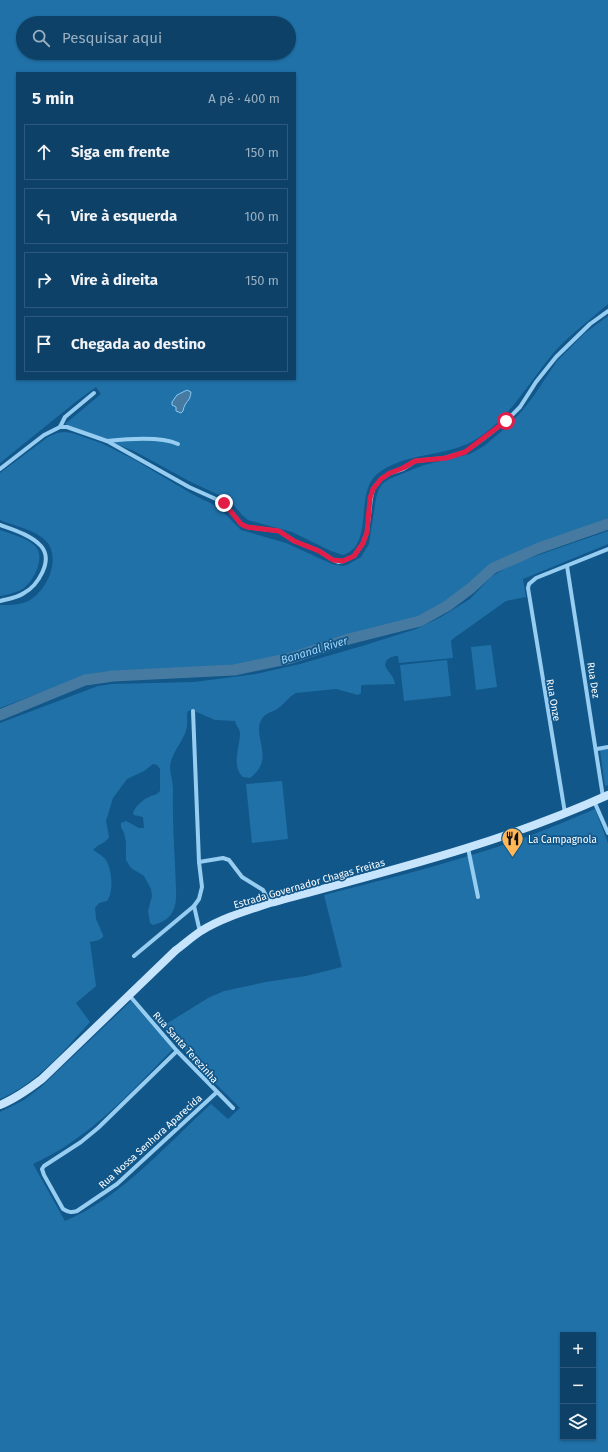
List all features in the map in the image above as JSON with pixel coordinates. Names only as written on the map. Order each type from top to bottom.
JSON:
[{"type":"main road","name":"Estrada Governador Chagas Freitas","points":[[0,1105],[20,1095],[42,1079],[176,950],[200,932],[228,917],[270,903],[468,848],[565,814],[606,796]]},
{"type":"street","points":[[0,469],[44,435],[60,427],[70,428],[107,441],[189,487],[224,503],[241,524],[247,527],[279,531],[294,541],[319,551],[333,560],[343,561],[354,556],[363,543],[367,532],[370,498],[373,489],[381,479],[415,461],[446,458],[465,452],[483,439],[506,421],[520,407],[536,382],[556,357],[590,324],[608,311]]},
{"type":"street","points":[[60,427],[65,417],[94,393]]},
{"type":"street","points":[[107,441],[134,439],[167,441],[178,444]]},
{"type":"street","points":[[0,525],[21,533],[33,540],[42,547],[46,557],[45,567],[38,579],[30,588],[17,596],[0,601]]},
{"type":"street","points":[[567,566],[608,549]]},
{"type":"street","name":"Rua Onze","points":[[565,814],[528,588],[529,584],[536,578],[567,566]]},
{"type":"street","name":"Rua Dez","points":[[567,566],[606,796]]},
{"type":"street","points":[[134,956],[194,906],[199,899],[202,888],[199,862],[193,711]]},
{"type":"street","points":[[597,749],[608,747]]},
{"type":"street","points":[[594,801],[608,833]]},
{"type":"street","points":[[468,848],[478,897]]},
{"type":"street","points":[[199,862],[223,858],[229,860],[242,877],[263,890],[270,903]]},
{"type":"street","points":[[194,906],[200,932]]},
{"type":"street","name":"Rua Santa Terezinha","points":[[129,995],[177,1051],[233,1108]]},
{"type":"street","name":"Rua Nossa Senhora Aparecida","points":[[177,1051],[116,1111],[92,1132],[63,1155],[44,1166],[42,1170],[44,1175],[63,1208],[72,1213],[93,1201],[117,1184],[217,1092]]},
{"type":"shaded area","points":[[0,0],[608,0],[608,304],[556,350],[508,411],[486,432],[473,441],[461,446],[399,462],[387,467],[376,475],[366,494],[362,531],[352,550],[343,555],[331,551],[292,532],[248,520],[232,503],[223,497],[189,481],[134,451],[65,424],[101,394],[96,387],[0,463]]},
{"type":"shaded area","points":[[608,316],[608,521],[543,543],[494,562],[444,602],[424,614],[402,623],[366,630],[289,653],[237,665],[102,672],[87,675],[0,708],[0,605],[23,603],[36,595],[47,582],[53,557],[47,542],[37,534],[0,520],[0,473],[48,437],[64,432],[72,433],[101,443],[135,460],[192,494],[218,507],[241,530],[286,543],[332,564],[343,566],[361,557],[369,544],[376,498],[382,484],[389,479],[424,465],[470,454],[484,446],[509,425],[521,412],[557,361],[585,333]]},
{"type":"shaded area","points":[[187,390],[191,392],[189,400],[181,413],[176,411],[176,407],[172,405],[172,402],[177,395]]},
{"type":"shaded area","points":[[0,530],[33,544],[39,552],[39,564],[33,577],[25,587],[16,592],[0,596]]},
{"type":"shaded area","points":[[608,531],[608,544],[523,579],[526,597],[506,601],[454,638],[451,641],[453,658],[399,663],[398,656],[392,657],[388,659],[385,665],[395,684],[362,685],[361,693],[358,695],[336,689],[296,693],[293,695],[280,707],[264,716],[260,723],[259,730],[263,754],[262,762],[258,770],[250,778],[243,777],[239,773],[237,767],[240,733],[235,721],[215,720],[192,710],[188,711],[186,731],[173,755],[170,766],[173,787],[176,896],[176,902],[172,912],[160,923],[153,925],[150,923],[148,911],[152,896],[151,889],[144,876],[131,868],[126,860],[126,842],[121,827],[121,823],[126,821],[139,828],[144,828],[143,817],[134,815],[133,813],[135,808],[141,802],[160,791],[160,769],[157,765],[153,764],[144,771],[127,779],[113,798],[106,821],[109,837],[106,841],[93,850],[102,856],[108,864],[111,875],[111,892],[107,901],[99,903],[95,908],[96,919],[103,935],[103,937],[99,940],[90,942],[96,986],[76,1003],[90,1022],[49,1066],[26,1085],[0,1099],[0,723],[98,686],[112,684],[194,682],[256,674],[300,664],[416,629],[441,617],[470,599],[491,577],[506,568],[524,560]]},
{"type":"shaded area","points":[[491,645],[497,687],[476,690],[471,647]]},
{"type":"shaded area","points":[[447,660],[451,696],[404,701],[400,665]]},
{"type":"shaded area","points":[[608,749],[608,785],[605,786],[600,750]]},
{"type":"shaded area","points":[[282,781],[288,839],[252,843],[246,784]]},
{"type":"shaded area","points":[[595,809],[608,843],[608,1452],[0,1452],[0,1112],[24,1100],[41,1087],[131,1001],[173,1049],[125,1098],[99,1121],[64,1147],[33,1164],[65,1221],[86,1211],[105,1199],[142,1169],[211,1104],[228,1119],[240,1108],[210,1078],[163,1026],[208,998],[224,991],[266,982],[306,976],[342,967],[324,895],[450,862],[551,828]]},
{"type":"waterway","name":"Bananal River","points":[[0,715],[85,680],[113,676],[234,670],[291,658],[349,639],[420,621],[447,606],[471,588],[493,568],[539,548],[608,524]]},
{"type":"place","name":"La Campagnola","points":[[512,858]]},
{"type":"route","points":[[224,503],[235,519],[247,527],[279,531],[294,541],[319,551],[328,558],[338,562],[343,561],[354,556],[363,543],[367,532],[370,498],[373,489],[381,479],[415,461],[446,458],[465,452],[506,421]]}]
